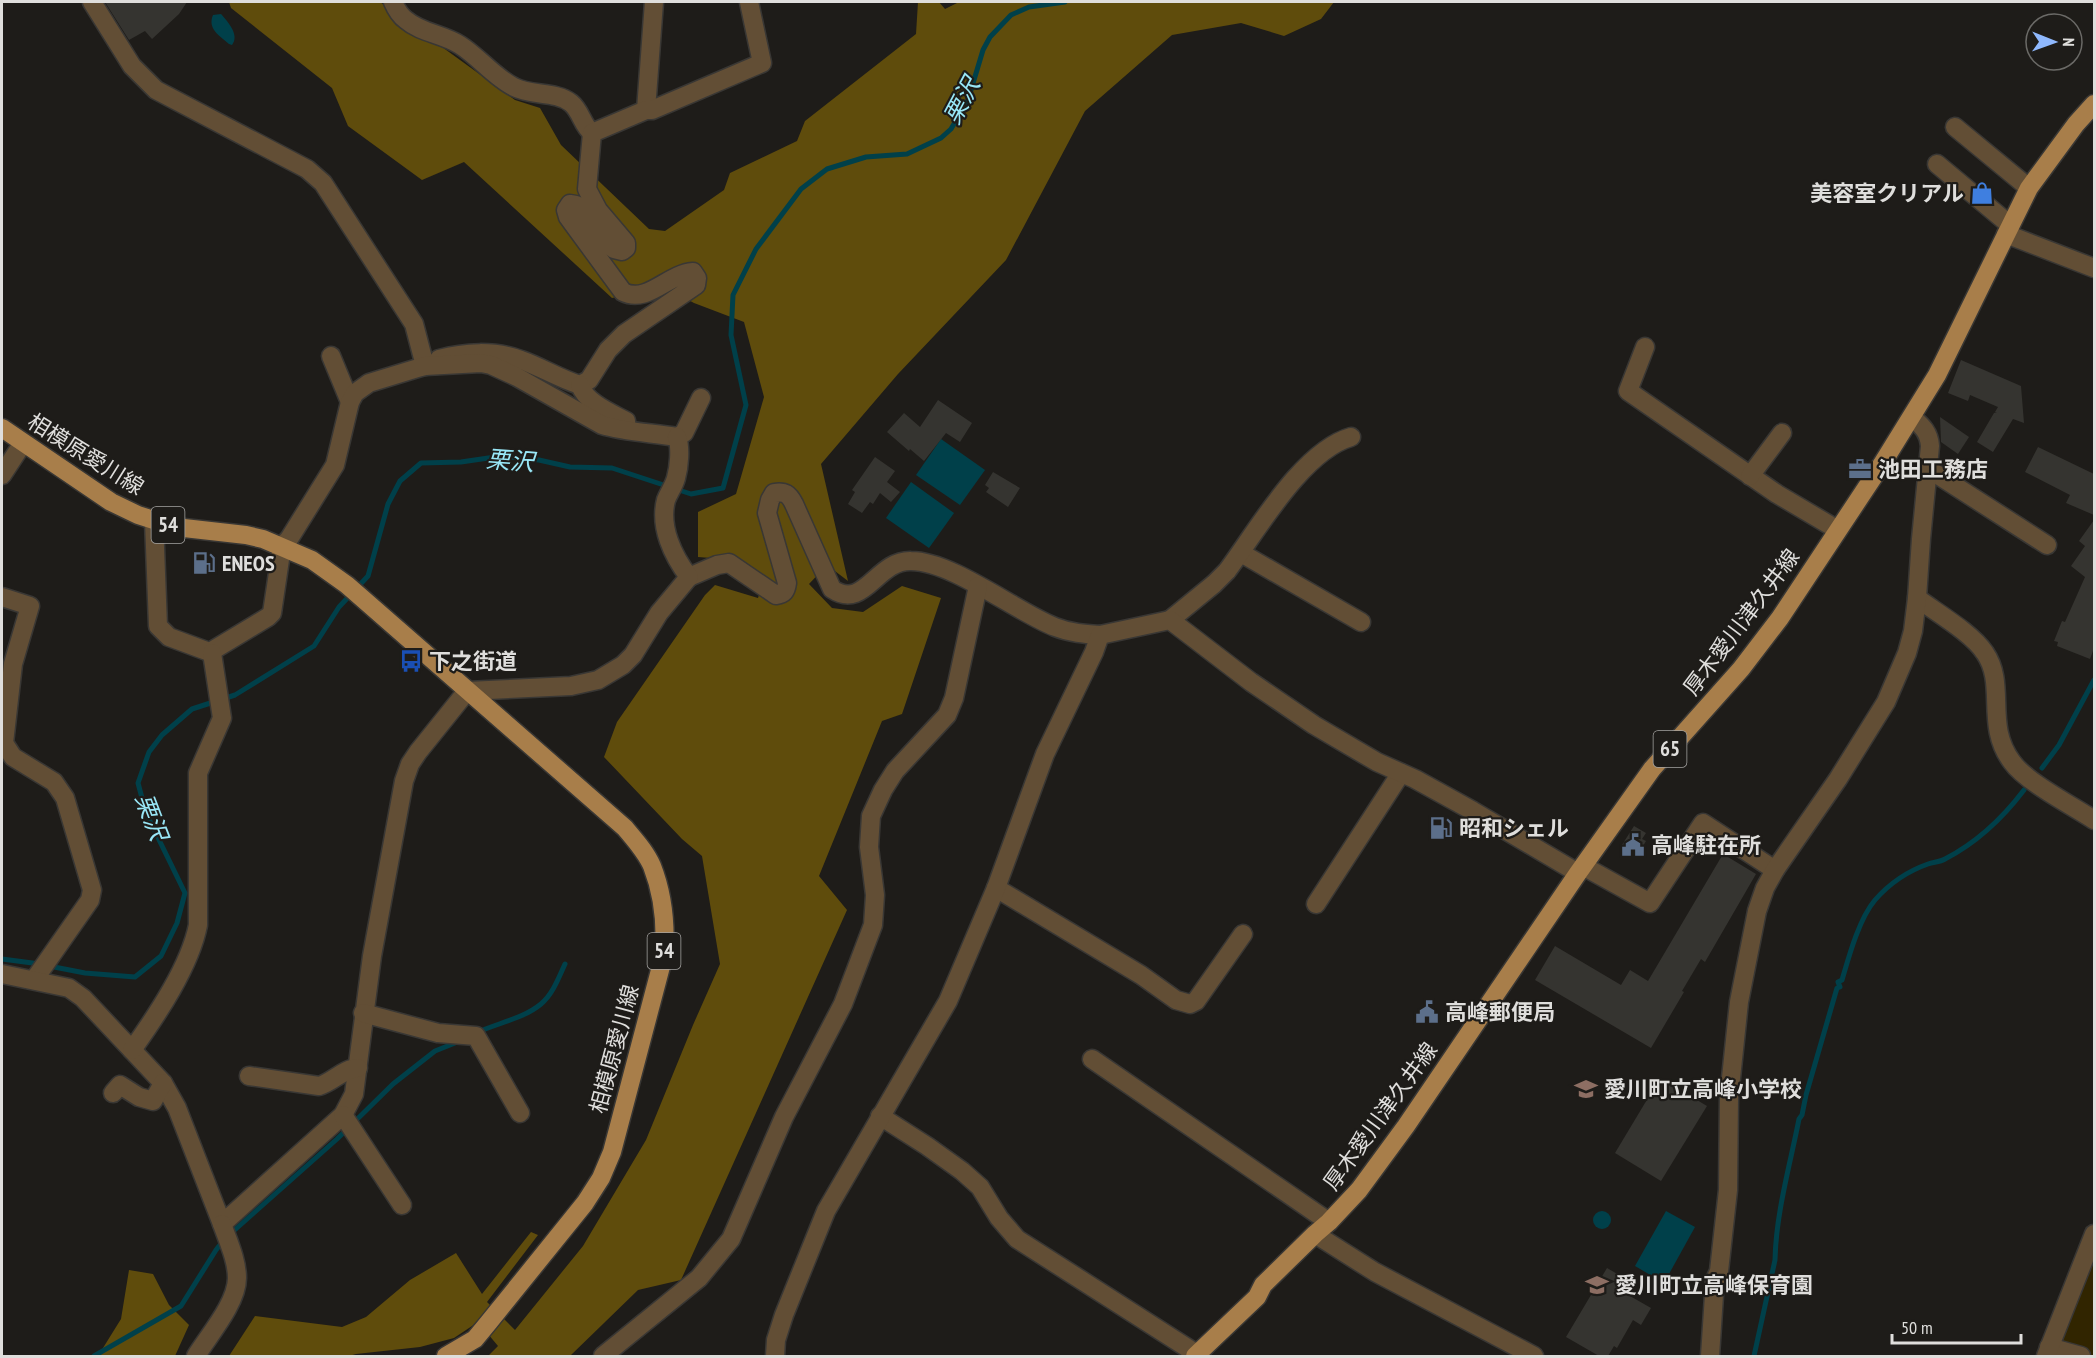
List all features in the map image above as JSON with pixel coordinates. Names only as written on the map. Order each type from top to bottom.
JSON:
[{"type":"main road","name":"厚木愛川津久井線","points":[[1196,1355],[1257,1297],[1263,1286],[1359,1190],[1406,1126],[1652,769],[1741,669],[1760,644],[1839,530],[1937,375],[2029,188],[2076,123],[2094,104]]},
{"type":"main road","name":"相模原愛川線","points":[[2,428],[111,502],[154,521],[198,531],[246,535],[282,546],[312,560],[347,585],[625,828],[640,845],[652,867],[662,906],[665,933],[664,955],[612,1152],[601,1178],[585,1203],[475,1339],[446,1356]]},
{"type":"street","points":[[92,2],[132,66],[156,90],[307,169],[323,183],[414,324],[431,366]]},
{"type":"street","points":[[393,2],[397,11],[414,26],[459,45],[513,87],[534,94],[562,98],[571,103],[587,129],[592,133]]},
{"type":"street","points":[[646,110],[654,2]]},
{"type":"street","points":[[592,133],[762,63],[749,2]]},
{"type":"street","points":[[1955,127],[2029,188]]},
{"type":"street","points":[[580,385],[589,380],[608,350],[624,334],[696,285],[698,278],[693,272],[682,273],[640,296],[631,297],[623,292],[568,217],[566,210],[570,204],[576,205],[614,249],[622,251],[626,248],[626,243],[598,210],[587,189],[592,133]]},
{"type":"street","points":[[1937,164],[2008,230],[2094,268]]},
{"type":"street","points":[[1645,347],[1628,391],[1777,494],[1839,530]]},
{"type":"street","points":[[431,366],[438,359],[452,355],[477,353],[506,355],[580,385]]},
{"type":"street","points":[[332,356],[350,402]]},
{"type":"street","points":[[132,1050],[156,1016],[196,939],[198,925],[198,773],[222,718],[212,653],[272,613],[282,546],[289,539],[335,465],[350,402],[355,393],[369,383],[431,366],[491,365],[518,376],[602,425],[677,437],[684,433],[701,398]]},
{"type":"street","points":[[580,385],[582,392],[604,410],[626,421],[627,430]]},
{"type":"street","points":[[1710,1356],[1715,1280],[1719,1271],[1728,1190],[1729,1097],[1739,1002],[1758,911],[1765,888],[1774,870],[1838,779],[1886,702],[1907,653],[1913,631],[1917,598],[1929,437],[1912,417]]},
{"type":"street","points":[[1750,476],[1782,433]]},
{"type":"street","points":[[677,437],[676,479],[666,500],[665,525],[680,566],[689,577]]},
{"type":"street","points":[[222,1224],[343,1115],[354,1094],[363,1013],[404,781],[410,764],[418,752],[467,691],[572,686],[586,684],[611,674],[633,655],[659,613],[689,577],[717,565],[729,563],[776,595],[783,594],[787,583],[767,513],[774,493],[783,491],[789,495],[794,504],[832,589],[841,595],[848,596],[861,591],[890,566],[907,561],[922,561],[978,586],[1054,627],[1071,633],[1100,635],[1170,620],[1214,584],[1241,553],[1304,467],[1320,453],[1341,440],[1351,437]]},
{"type":"street","points":[[2,475],[23,443]]},
{"type":"street","points":[[1927,468],[2047,545]]},
{"type":"street","points":[[154,521],[158,626],[169,638],[212,653]]},
{"type":"street","points":[[1241,553],[1361,622]]},
{"type":"street","points":[[603,1356],[699,1278],[731,1239],[784,1117],[843,1004],[861,959],[873,925],[875,910],[869,847],[871,816],[895,771],[947,715],[954,698],[978,586]]},
{"type":"street","points":[[2,597],[30,606],[13,664],[3,731],[4,743],[13,757],[54,782],[65,798],[93,890],[90,900],[35,977]]},
{"type":"street","points":[[1917,598],[1977,643],[1986,654],[1995,678],[1998,735],[2013,764],[2026,776],[2094,820]]},
{"type":"street","points":[[1170,620],[1251,682],[1377,762],[1401,772],[1581,869],[1650,903],[1703,823],[1774,870]]},
{"type":"street","points":[[775,1356],[776,1340],[784,1315],[826,1211],[948,1001],[996,888],[1045,754],[1100,635]]},
{"type":"street","points":[[1316,904],[1369,837],[1401,772]]},
{"type":"street","points":[[996,888],[1185,1004],[1196,1001],[1243,934]]},
{"type":"street","points":[[2,976],[35,977],[69,988],[83,998],[163,1083],[177,1108],[222,1224],[235,1262],[237,1279],[232,1300],[196,1356]]},
{"type":"street","points":[[363,1013],[438,1033],[476,1036],[519,1113]]},
{"type":"street","points":[[1092,1059],[1322,1228],[1374,1272],[1534,1356]]},
{"type":"street","points":[[249,1076],[319,1086],[328,1084],[351,1068],[358,1068]]},
{"type":"street","points":[[113,1093],[120,1085],[139,1097],[153,1101],[163,1083]]},
{"type":"street","points":[[343,1115],[402,1205]]},
{"type":"street","points":[[880,1116],[927,1146],[980,1187],[999,1218],[1017,1239],[1196,1355]]},
{"type":"street","points":[[2080,1356],[2048,1352],[2094,1234]]},
{"type":"shaded area","points":[[229,2],[380,2],[515,100],[540,108],[561,145],[649,229],[665,231],[724,190],[730,173],[797,141],[805,121],[916,34],[918,2],[939,2],[945,9],[959,2],[1334,2],[1321,19],[1284,36],[1241,23],[1172,35],[1085,111],[1006,260],[898,374],[821,464],[848,581],[827,565],[809,584],[832,608],[863,612],[902,586],[941,598],[902,714],[882,721],[819,876],[847,910],[681,1280],[638,1290],[570,1356],[488,1356],[498,1346],[478,1322],[454,1338],[420,1347],[349,1356],[229,1356],[255,1316],[342,1327],[366,1317],[410,1280],[456,1253],[482,1294],[531,1232],[538,1235],[487,1302],[515,1330],[583,1246],[646,1140],[720,964],[702,856],[682,839],[604,757],[617,722],[705,595],[715,585],[758,598],[764,578],[724,559],[698,557],[698,512],[736,494],[764,397],[744,322],[694,303],[666,288],[612,298],[464,162],[422,180],[348,126],[332,88],[231,8]]},
{"type":"shaded area","points":[[2094,1256],[2094,1356],[2055,1356]]},
{"type":"shaded area","points":[[129,1270],[153,1274],[169,1305],[189,1325],[175,1356],[98,1356],[121,1319]]},
{"type":"water","points":[[221,14],[234,33],[232,45],[218,35],[213,28],[213,15]]},
{"type":"water","points":[[941,439],[985,470],[960,505],[916,475]]},
{"type":"water","points":[[911,482],[954,513],[929,548],[886,518]]},
{"type":"water","points":[[1598,1211],[1606,1211],[1611,1216],[1609,1227],[1598,1229],[1593,1224],[1593,1216]]},
{"type":"water","points":[[1666,1211],[1695,1227],[1664,1283],[1635,1266]]},
{"type":"building","points":[[105,2],[187,2],[179,14],[152,39],[145,31],[129,40]]},
{"type":"building","points":[[1961,360],[2021,386],[2024,423],[2013,419],[1993,452],[1977,442],[1998,407],[1970,395],[1968,401],[1948,393]]},
{"type":"building","points":[[938,400],[972,423],[960,442],[946,433],[924,461],[887,432],[904,413],[920,427]]},
{"type":"building","points":[[1940,417],[1969,437],[1958,454],[1941,442]]},
{"type":"building","points":[[2038,447],[2094,474],[2094,515],[2066,503],[2070,495],[2025,472]]},
{"type":"building","points":[[875,457],[895,471],[887,482],[900,492],[891,502],[880,493],[873,504],[870,502],[862,513],[848,504],[855,492],[852,490]]},
{"type":"building","points":[[993,472],[1020,488],[1008,507],[986,492],[989,488],[985,485]]},
{"type":"building","points":[[2094,520],[2094,648],[2090,659],[2057,646],[2058,642],[2054,641],[2085,577],[2071,566],[2085,546],[2079,541]]},
{"type":"building","name":"高峰駐在所","points":[[1634,826],[1646,833],[1642,839],[1646,841],[1636,858],[1620,848]]},
{"type":"building","points":[[1723,854],[1756,874],[1705,962],[1701,959],[1651,1048],[1535,980],[1555,946],[1621,985],[1630,970],[1648,981]]},
{"type":"building","points":[[1660,1078],[1707,1106],[1661,1181],[1615,1153]]},
{"type":"building","points":[[1607,1268],[1626,1279],[1622,1286],[1632,1292],[1630,1296],[1651,1308],[1641,1325],[1633,1320],[1617,1348],[1614,1346],[1608,1356],[1599,1356],[1566,1337]]},
{"type":"waterway","name":"栗沢","points":[[49,966],[85,973],[135,977],[161,956],[177,923],[185,893],[146,813],[138,783],[149,752],[162,735],[192,709],[235,695],[314,646],[339,607],[368,576],[388,504],[400,481],[421,463],[461,462],[502,456],[539,460],[570,467],[612,468],[691,494],[723,488],[746,405],[731,335],[733,295],[756,249],[801,189],[827,169],[866,157],[907,154],[941,138],[951,129],[968,100],[983,50],[990,37],[1011,15],[1029,7],[1065,2]]},
{"type":"waterway","points":[[2042,768],[2059,745],[2094,680]]},
{"type":"waterway","points":[[1754,1356],[1775,1260],[1781,1207],[1799,1119],[1837,988],[1840,987],[1838,982],[1842,980],[1864,917],[1875,900],[1899,879],[1913,870],[1945,859],[1979,837],[2007,811],[2024,790]]},
{"type":"waterway","name":"栗沢","points":[[2,959],[40,964]]},
{"type":"waterway","points":[[476,1033],[518,1017],[541,1004],[552,990],[565,964]]},
{"type":"waterway","points":[[229,1235],[337,1139],[393,1084],[435,1051],[460,1041]]},
{"type":"waterway","points":[[94,1356],[181,1306],[223,1241]]},
{"type":"place","name":"美容室クリアル","points":[[1982,193]]},
{"type":"place","name":"池田工務店","points":[[1860,469]]},
{"type":"place","name":"ENEOS","points":[[204,563]]},
{"type":"place","name":"下之街道","points":[[411,661]]},
{"type":"place","name":"昭和シェル","points":[[1441,828]]},
{"type":"place","name":"高峰駐在所","points":[[1633,845]]},
{"type":"place","name":"高峰郵便局","points":[[1427,1012]]},
{"type":"place","name":"愛川町立高峰小学校","points":[[1586,1089]]},
{"type":"place","name":"愛川町立高峰保育園","points":[[1597,1285]]}]
